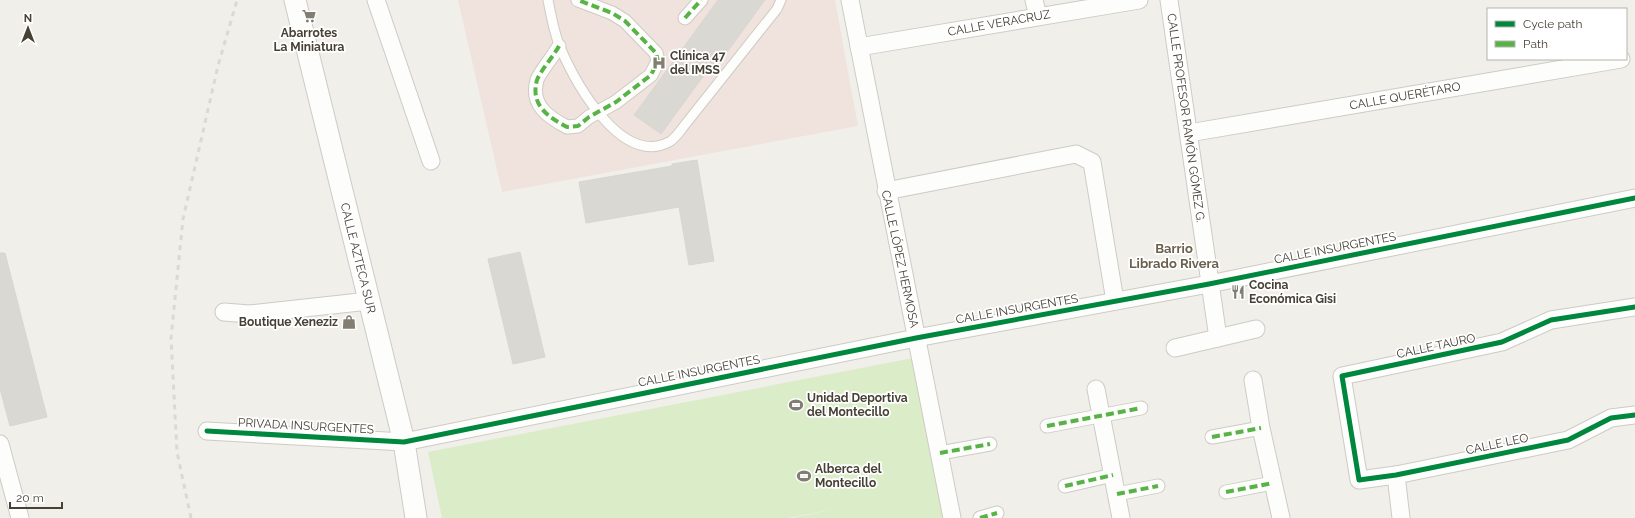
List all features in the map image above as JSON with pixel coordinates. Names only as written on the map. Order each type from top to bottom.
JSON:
[{"type":"street","name":"CALLE AZTECA SUR","points":[[295,0],[404,442],[416,518]]},
{"type":"street","points":[[376,0],[431,161]]},
{"type":"street","points":[[559,46],[537,79],[536,96],[540,108],[567,127],[578,126],[599,111],[616,102],[651,75],[658,61],[656,53],[625,21],[612,13],[578,0]]},
{"type":"street","points":[[685,18],[701,0]]},
{"type":"street","name":"CALLE LÓPEZ HERMOSA","points":[[850,0],[886,191],[952,518]]},
{"type":"street","name":"CALLE VERACRUZ","points":[[859,47],[1036,8],[1139,0]]},
{"type":"street","name":"CALLE PROFESOR RAMÓN GÓMEZ G.","points":[[1169,0],[1218,338]]},
{"type":"street","name":"CALLE QUERÉTARO","points":[[1189,133],[1615,60]]},
{"type":"street","points":[[886,191],[1076,154],[1092,162],[1115,301]]},
{"type":"street","name":"CALLE INSURGENTES","points":[[404,442],[916,338],[1209,284],[1635,198]]},
{"type":"street","points":[[224,312],[249,314],[369,301]]},
{"type":"street","name":"CALLE TAURO","points":[[1359,480],[1342,376],[1502,342],[1551,320],[1635,307]]},
{"type":"street","points":[[1175,348],[1256,329]]},
{"type":"street","points":[[1253,380],[1261,428],[1281,518]]},
{"type":"street","points":[[1096,389],[1121,518]]},
{"type":"street","points":[[1047,426],[1141,408]]},
{"type":"street","name":"CALLE LEO","points":[[1359,480],[1396,475],[1568,440],[1611,418],[1635,414]]},
{"type":"street","points":[[1212,437],[1261,428]]},
{"type":"street","name":"PRIVADA INSURGENTES","points":[[207,431],[404,442]]},
{"type":"street","points":[[0,444],[20,518]]},
{"type":"street","points":[[940,453],[990,444]]},
{"type":"street","points":[[1065,486],[1113,475]]},
{"type":"street","points":[[1396,475],[1402,518]]},
{"type":"street","points":[[1226,492],[1273,483]]},
{"type":"street","points":[[1117,494],[1158,486]]},
{"type":"street","points":[[980,518],[997,513]]},
{"type":"lane","points":[[548,0],[559,46],[583,92],[616,132],[636,144],[653,146],[670,142],[684,126],[777,9],[780,0]]},
{"type":"shaded area","name":"Clínica 47 del IMSS","points":[[458,0],[835,0],[858,126],[502,192]]},
{"type":"green space","name":"Unidad Deportiva del Montecillo","points":[[913,358],[945,518],[792,518],[845,507],[788,518],[442,518],[428,452]]},
{"type":"building","points":[[718,0],[765,0],[717,66],[712,64],[661,134],[634,115]]},
{"type":"building","points":[[697,160],[714,261],[689,265],[679,207],[586,223],[579,182],[672,166],[672,164]]},
{"type":"building","points":[[520,252],[545,357],[513,364],[488,259]]},
{"type":"building","points":[[0,253],[5,253],[47,417],[10,426],[0,389]]},
{"type":"railway","points":[[191,518],[177,452],[171,338],[183,219],[218,66],[237,0]]},
{"type":"marked path","points":[[559,46],[538,77],[536,96],[542,109],[553,119],[567,127],[578,126],[589,117],[616,102],[651,75],[658,61],[656,53],[625,21],[612,13],[578,0]]},
{"type":"marked path","points":[[685,18],[701,0]]},
{"type":"marked path","points":[[1047,426],[1141,408]]},
{"type":"marked path","points":[[1212,437],[1261,428]]},
{"type":"marked path","points":[[940,453],[990,444]]},
{"type":"marked path","points":[[1065,486],[1113,475]]},
{"type":"marked path","points":[[1226,492],[1273,483]]},
{"type":"marked path","points":[[1117,494],[1158,486]]},
{"type":"marked path","points":[[980,518],[997,513]]},
{"type":"cycle path","points":[[207,431],[404,442],[916,338],[1209,284],[1635,198]]},
{"type":"cycle path","points":[[1635,307],[1551,320],[1502,342],[1342,376],[1359,480],[1396,475],[1568,440],[1611,418],[1635,415]]},
{"type":"place","name":"Abarrotes La Miniatura","points":[[309,16]]},
{"type":"place","name":"Clínica 47 del IMSS","points":[[659,63]]},
{"type":"place","name":"Cocina Económica Gisi","points":[[1238,292]]},
{"type":"place","name":"Boutique Xeneziz","points":[[349,322]]},
{"type":"place","name":"Unidad Deportiva del Montecillo","points":[[796,405]]},
{"type":"place","name":"Alberca del Montecillo","points":[[804,476]]},
{"type":"district","name":"Barrio Librado Rivera","points":[[1174,256]]}]
